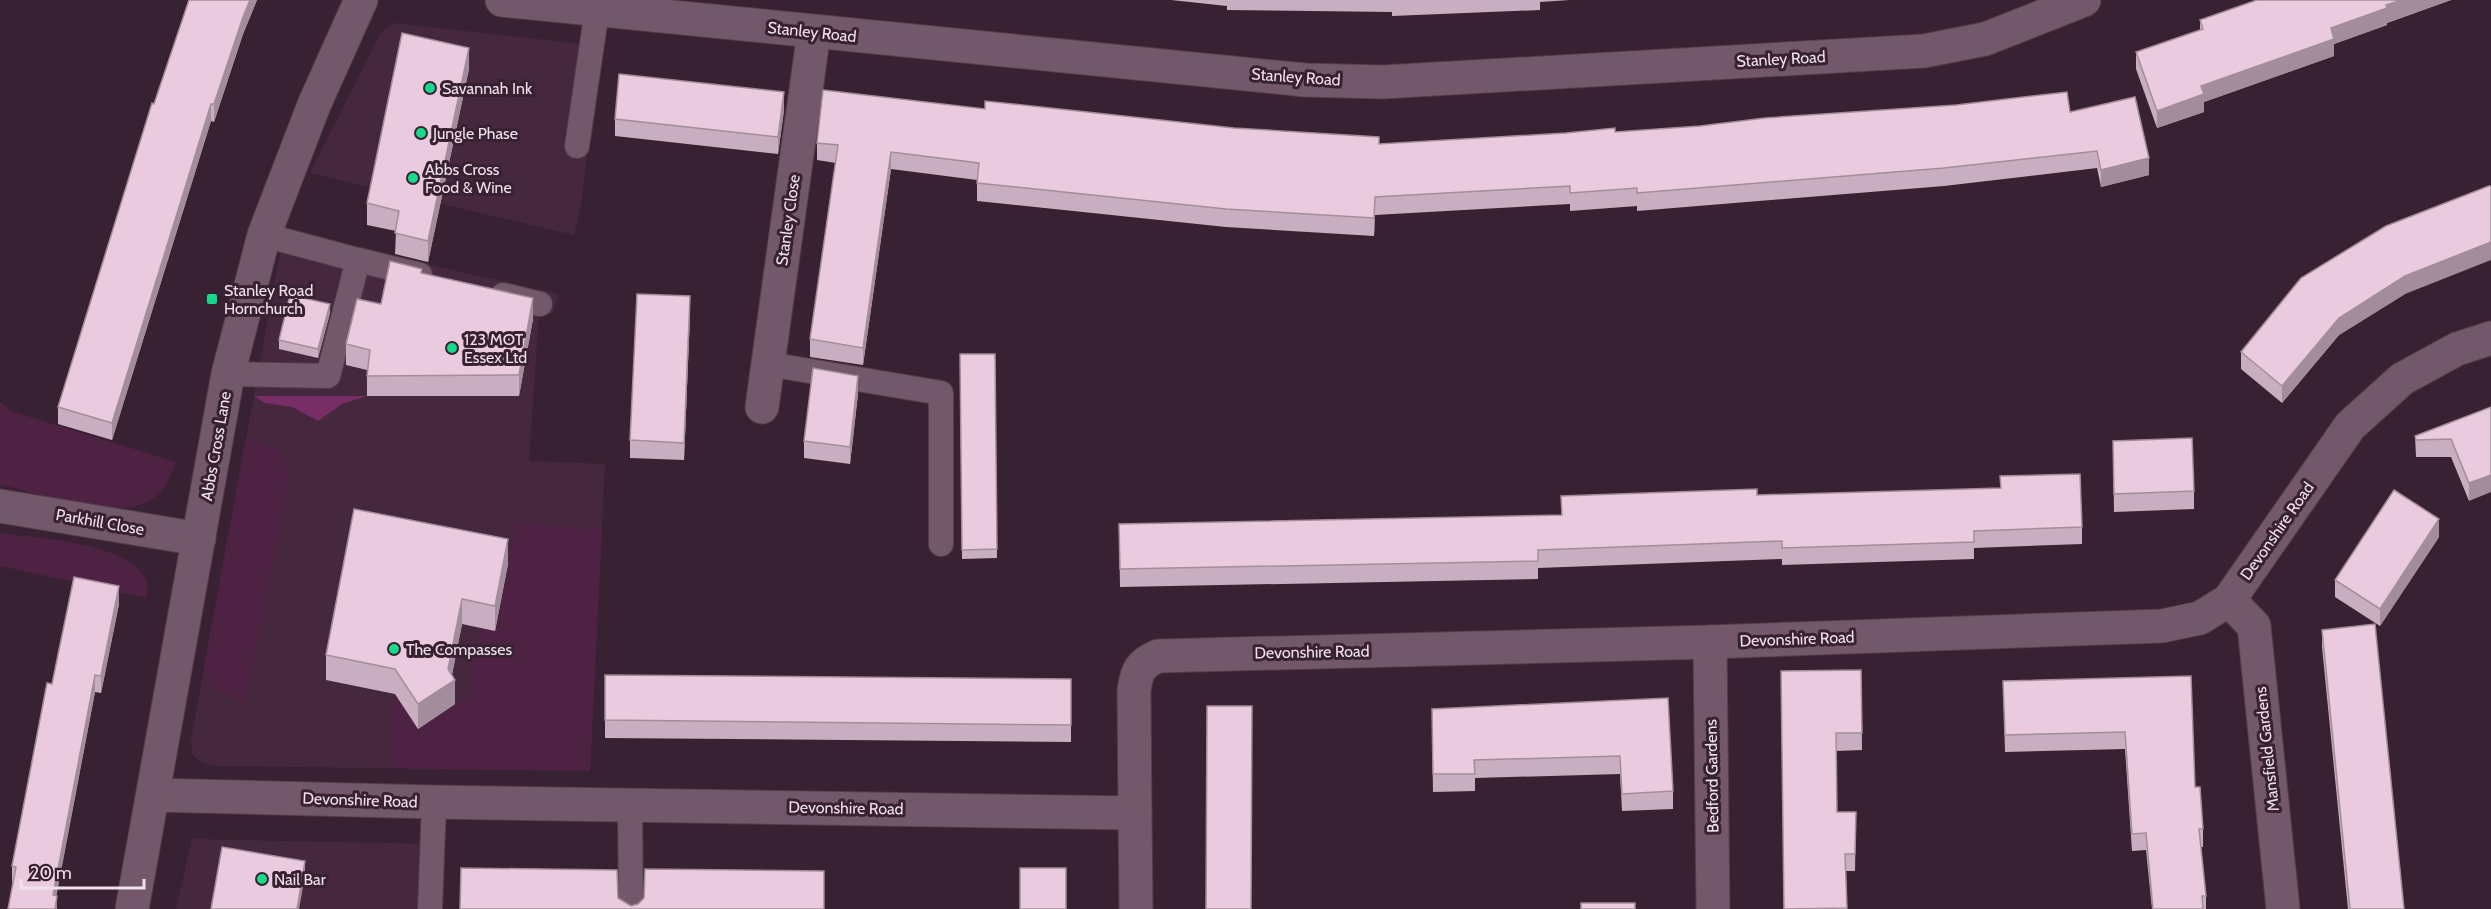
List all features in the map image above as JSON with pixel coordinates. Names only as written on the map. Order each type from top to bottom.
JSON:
[{"type":"street","name":"Abbs Cross Lane","points":[[132,909],[228,374],[264,236],[314,105],[361,0]]},
{"type":"street","name":"Stanley Road","points":[[502,0],[1305,80],[1383,82],[1924,51],[1985,39],[2084,0]]},
{"type":"street","name":"Stanley Close","points":[[762,407],[814,32]]},
{"type":"street","name":"Devonshire Road","points":[[154,795],[434,802],[1135,813],[1134,690],[1137,670],[1143,663],[1158,656],[1710,642],[2162,626],[2200,618],[2229,600],[2350,426],[2402,379],[2457,349],[2491,338]]},
{"type":"street","name":"Parkhill Close","points":[[0,506],[199,539]]},
{"type":"street","name":"Mansfield Gardens","points":[[2229,600],[2254,626],[2283,909]]},
{"type":"street","name":"Bedford Gardens","points":[[1710,642],[1713,909]]},
{"type":"street","points":[[1135,813],[1136,909]]},
{"type":"lane","points":[[577,146],[597,10]]},
{"type":"lane","points":[[264,236],[437,279]]},
{"type":"lane","points":[[228,374],[328,376],[358,260]]},
{"type":"lane","points":[[483,290],[540,304]]},
{"type":"lane","points":[[768,364],[941,393],[941,544]]},
{"type":"lane","points":[[430,909],[434,802]]},
{"type":"lane","points":[[630,805],[630,909]]},
{"type":"shaded area","points":[[393,23],[599,46],[581,206],[574,235],[310,173],[381,32]]},
{"type":"shaded area","points":[[284,232],[559,294],[553,314],[539,313],[529,461],[605,464],[590,771],[217,766],[202,763],[192,754],[191,740]]},
{"type":"shaded area","points":[[254,396],[367,396],[342,404],[318,421],[292,407],[265,403]]},
{"type":"shaded area","points":[[0,402],[11,411],[176,462],[164,488],[149,501],[131,507],[86,506],[0,485]]},
{"type":"shaded area","points":[[246,437],[269,446],[280,454],[290,475],[246,702],[219,692],[204,667]]},
{"type":"shaded area","points":[[516,523],[602,529],[590,771],[390,768],[395,694],[418,728],[469,695],[480,627],[496,630]]},
{"type":"shaded area","points":[[0,533],[80,544],[122,557],[137,567],[146,580],[147,598],[0,566]]},
{"type":"shaded area","points":[[192,839],[441,844],[439,909],[176,909]]},
{"type":"building","points":[[189,0],[250,0],[214,104],[211,104],[112,423],[58,407],[152,103],[154,104]]},
{"type":"building","points":[[2257,0],[2401,0],[2386,5],[2387,8],[2331,28],[2334,39],[2201,86],[2204,94],[2157,111],[2136,52],[2203,29],[2200,20]]},
{"type":"building","points":[[402,33],[469,48],[428,241],[395,233],[399,211],[367,203]]},
{"type":"building","points":[[619,74],[784,92],[778,137],[615,119]]},
{"type":"building","points":[[823,90],[985,109],[985,101],[1234,128],[1379,137],[1379,144],[1615,128],[1615,132],[1700,126],[1765,118],[1956,105],[2067,92],[2070,112],[2135,97],[2149,158],[2101,170],[2097,151],[1944,168],[1637,193],[1637,188],[1570,193],[1570,186],[1375,197],[1374,218],[1226,209],[977,183],[979,163],[891,152],[863,348],[810,339],[838,145],[817,143]]},
{"type":"building","points":[[2491,186],[2491,242],[2405,276],[2339,318],[2282,386],[2241,352],[2301,278],[2386,226]]},
{"type":"building","name":"123 MOT Essex Ltd","points":[[390,261],[422,269],[421,273],[533,298],[519,375],[367,376],[370,350],[346,344],[357,299],[381,304]]},
{"type":"building","points":[[637,294],[690,296],[684,443],[630,440]]},
{"type":"building","points":[[290,295],[330,304],[318,349],[279,340]]},
{"type":"building","points":[[960,354],[995,354],[997,549],[962,550]]},
{"type":"building","points":[[813,368],[858,376],[850,447],[804,441]]},
{"type":"building","points":[[2491,407],[2491,475],[2469,483],[2451,439],[2416,440],[2415,436]]},
{"type":"building","points":[[2192,438],[2194,491],[2114,494],[2113,441]]},
{"type":"building","points":[[2080,474],[2082,527],[1974,531],[1974,542],[1782,548],[1782,541],[1538,550],[1538,561],[1120,569],[1119,524],[1562,515],[1561,496],[1757,489],[1757,495],[2001,488],[2000,476]]},
{"type":"building","points":[[2394,490],[2439,519],[2380,609],[2335,580]]},
{"type":"building","name":"The Compasses","points":[[354,509],[508,539],[495,606],[462,599],[448,669],[455,680],[418,704],[395,669],[326,655]]},
{"type":"building","points":[[74,577],[119,586],[101,676],[95,675],[53,895],[57,896],[55,909],[8,909],[16,867],[12,866],[47,683],[52,684]]},
{"type":"building","points":[[2375,624],[2404,909],[2350,909],[2322,630]]},
{"type":"building","points":[[1861,670],[1862,733],[1836,733],[1837,812],[1856,812],[1855,854],[1845,854],[1847,908],[1784,909],[1781,671]]},
{"type":"building","points":[[605,675],[1071,679],[1071,725],[605,720]]},
{"type":"building","points":[[2191,676],[2195,787],[2200,787],[2203,829],[2199,829],[2206,896],[2202,896],[2203,909],[2153,909],[2146,833],[2132,834],[2125,732],[2005,735],[2003,681]]},
{"type":"building","points":[[1668,698],[1673,791],[1622,794],[1620,756],[1474,760],[1475,774],[1433,774],[1432,709]]},
{"type":"building","points":[[1207,706],[1252,706],[1251,909],[1206,909]]},
{"type":"building","points":[[222,847],[305,861],[297,909],[211,909]]},
{"type":"building","points":[[461,868],[617,870],[618,898],[631,906],[638,904],[644,898],[645,869],[824,871],[824,909],[460,909]]},
{"type":"building","points":[[1020,868],[1066,868],[1066,909],[1020,909]]},
{"type":"building","points":[[1581,903],[1635,903],[1635,909],[1581,909]]},
{"type":"place","name":"Savannah Ink","points":[[430,88]]},
{"type":"place","name":"Jungle Phase","points":[[421,133]]},
{"type":"place","name":"Abbs Cross Food & Wine","points":[[413,178]]},
{"type":"place","name":"Stanley Road Hornchurch","points":[[212,299]]},
{"type":"place","name":"123 MOT Essex Ltd","points":[[452,348]]},
{"type":"place","name":"The Compasses","points":[[394,649]]},
{"type":"place","name":"Nail Bar","points":[[262,879]]}]
